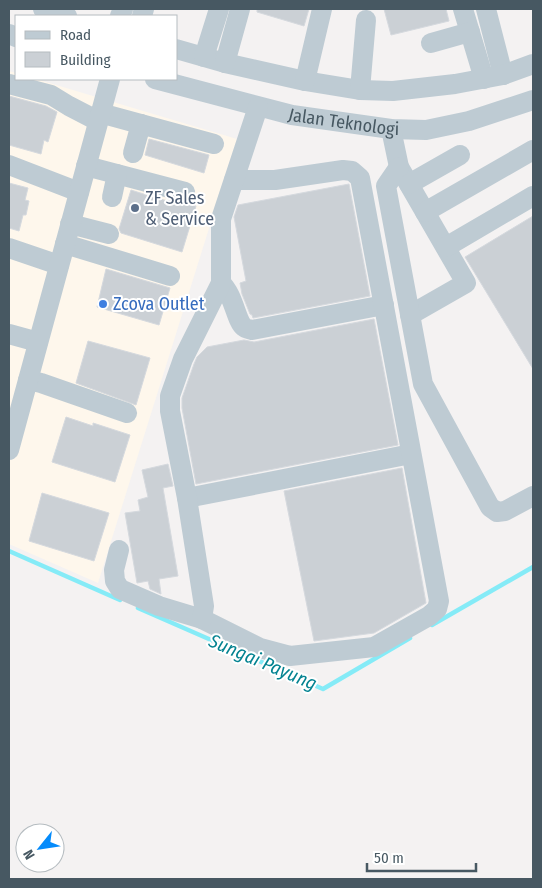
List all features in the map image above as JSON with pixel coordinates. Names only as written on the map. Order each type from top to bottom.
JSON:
[{"type":"street","points":[[44,9],[64,15]]},
{"type":"street","points":[[204,57],[219,9]]},
{"type":"street","points":[[225,63],[240,9]]},
{"type":"street","points":[[305,81],[322,9]]},
{"type":"street","points":[[463,9],[470,32],[494,77]]},
{"type":"street","points":[[486,9],[494,77]]},
{"type":"street","points":[[360,90],[366,20]]},
{"type":"street","points":[[431,43],[470,32]]},
{"type":"street","name":"Jalan Teknologi","points":[[178,50],[225,63],[305,81],[360,90],[393,91],[494,77],[533,64]]},
{"type":"street","points":[[9,450],[14,411],[28,380],[110,80]]},
{"type":"street","name":"Jalan Teknologi","points":[[159,80],[292,115],[392,129],[426,130],[470,121],[533,100]]},
{"type":"street","points":[[9,84],[51,94],[69,106],[99,117],[141,124],[214,144]]},
{"type":"street","points":[[202,619],[204,606],[187,498],[170,411],[170,396],[183,359],[221,283],[221,219],[258,107]]},
{"type":"street","points":[[133,152],[141,124]]},
{"type":"street","points":[[392,129],[404,176],[466,283],[410,315]]},
{"type":"street","points":[[425,212],[533,150]]},
{"type":"street","points":[[460,155],[404,176],[386,186],[423,384],[490,507],[497,512],[505,511],[533,496]]},
{"type":"street","points":[[9,165],[79,192]]},
{"type":"street","points":[[86,166],[185,192]]},
{"type":"street","points":[[119,550],[114,570],[115,581],[120,589],[159,606],[202,619],[260,648],[290,656],[374,647],[429,616],[437,609],[439,601],[362,184],[357,174],[352,171],[342,170],[275,180],[234,180]]},
{"type":"street","points":[[112,197],[118,174]]},
{"type":"street","points":[[446,248],[533,196]]},
{"type":"street","points":[[70,224],[109,234]]},
{"type":"street","points":[[65,244],[170,276]]},
{"type":"street","points":[[9,248],[59,265]]},
{"type":"street","points":[[221,283],[230,294],[244,327],[252,330],[384,306]]},
{"type":"street","points":[[9,334],[38,342]]},
{"type":"street","points":[[28,380],[127,413]]},
{"type":"street","points":[[187,498],[411,454]]},
{"type":"shaded area","points":[[9,71],[15,73],[15,80],[39,80],[237,139],[98,583],[9,544]]},
{"type":"building","points":[[257,9],[309,9],[304,26],[257,12]]},
{"type":"building","points":[[384,9],[446,9],[449,21],[391,35]]},
{"type":"building","points":[[9,96],[46,106],[57,112],[48,142],[44,140],[41,154],[9,145]]},
{"type":"building","points":[[149,139],[209,155],[204,173],[145,155]]},
{"type":"building","points":[[9,183],[28,188],[25,200],[29,201],[26,215],[23,215],[19,231],[9,228]]},
{"type":"building","points":[[349,184],[370,296],[253,318],[242,294],[240,283],[246,281],[234,217],[238,205]]},
{"type":"building","points":[[131,190],[159,199],[196,206],[182,252],[121,233],[119,229]]},
{"type":"building","points":[[533,216],[533,369],[465,257]]},
{"type":"building","points":[[106,269],[170,288],[159,325],[97,307]]},
{"type":"building","points":[[374,319],[398,445],[196,484],[182,408],[182,398],[197,357],[207,347],[244,340],[254,342]]},
{"type":"building","points":[[88,341],[150,358],[136,405],[76,383]]},
{"type":"building","points":[[66,417],[93,426],[93,423],[130,435],[115,482],[52,462]]},
{"type":"building","points":[[168,464],[173,486],[163,488],[178,576],[159,579],[161,594],[150,589],[148,581],[137,583],[125,513],[140,511],[138,500],[148,497],[142,470]]},
{"type":"building","points":[[402,468],[426,603],[374,633],[314,641],[284,491]]},
{"type":"building","points":[[42,493],[109,513],[94,561],[29,541]]},
{"type":"waterway","name":"Sungai Payung","points":[[9,551],[120,600]]},
{"type":"waterway","name":"Sungai Payung","points":[[432,625],[533,567]]},
{"type":"waterway","name":"Sungai Payung","points":[[138,608],[323,689],[410,638]]},
{"type":"place","name":"ZF Sales & Service","points":[[135,208]]},
{"type":"place","name":"Zcova Outlet","points":[[103,304]]}]
